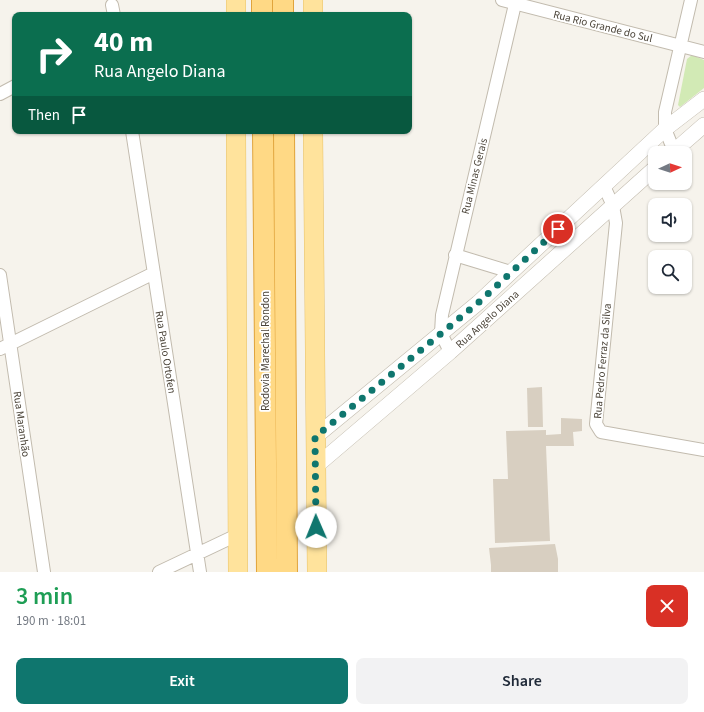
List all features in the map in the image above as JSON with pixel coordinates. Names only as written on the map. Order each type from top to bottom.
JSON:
[{"type":"highway","points":[[262,0],[262,12]]},
{"type":"highway","points":[[283,0],[283,12]]},
{"type":"highway","name":"Rodovia Marechal Rondon","points":[[263,134],[267,572]]},
{"type":"highway","name":"Rodovia Marechal Rondon","points":[[284,134],[287,572]]},
{"type":"main road","points":[[236,0],[236,12]]},
{"type":"main road","points":[[313,0],[313,12]]},
{"type":"main road","points":[[236,134],[238,572]]},
{"type":"main road","points":[[314,134],[315,467],[317,572]]},
{"type":"street","name":"Rua Rio Grande do Sul","points":[[502,0],[516,2],[704,52]]},
{"type":"street","points":[[671,146],[665,130],[665,112],[679,46],[691,0]]},
{"type":"street","name":"Rua Minas Gerais","points":[[441,333],[441,321],[455,255],[516,2]]},
{"type":"street","points":[[0,94],[12,88]]},
{"type":"street","name":"Rua Angelo Diana","points":[[315,437],[478,303],[665,130],[704,99]]},
{"type":"street","points":[[680,146],[704,125]]},
{"type":"street","name":"Rua Paulo Ortofen","points":[[132,134],[200,572]]},
{"type":"street","name":"Rua Angelo Diana","points":[[315,467],[450,352],[648,174]]},
{"type":"street","name":"Rua Pedro Ferraz da Silva","points":[[604,186],[613,206],[616,223],[596,424],[601,432],[704,450]]},
{"type":"street","points":[[455,255],[511,272]]},
{"type":"street","points":[[5,346],[154,273]]},
{"type":"street","name":"Rua Maranhão","points":[[0,275],[5,346],[44,572]]},
{"type":"street","points":[[441,333],[450,352]]},
{"type":"street","points":[[159,572],[237,535]]},
{"type":"green space","points":[[692,55],[704,60],[704,88],[680,107],[678,105],[687,59]]},
{"type":"building","points":[[542,387],[543,427],[528,427],[527,388]]},
{"type":"building","points":[[561,418],[582,419],[582,431],[573,432],[574,446],[546,446],[550,541],[495,543],[493,479],[508,479],[506,431],[546,430],[546,435],[561,434]]},
{"type":"building","points":[[555,544],[558,559],[558,572],[491,572],[489,548]]},
{"type":"route","points":[[316,527],[315,437],[478,303],[558,229]]}]
